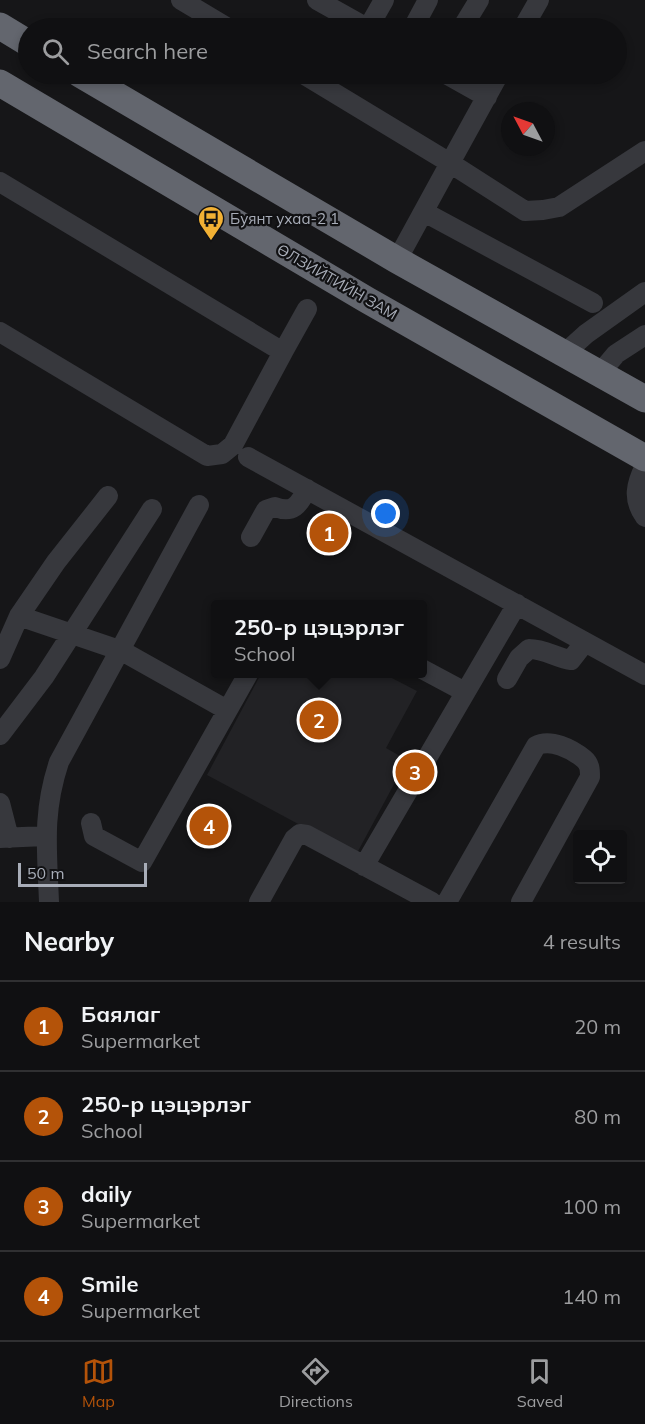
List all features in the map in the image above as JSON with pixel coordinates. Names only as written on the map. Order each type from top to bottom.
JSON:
[{"type":"highway","points":[[0,26],[18,37]]},
{"type":"highway","name":"ӨЛЗИЙТИЙН ЗАМ","points":[[0,83],[367,300],[645,458]]},
{"type":"highway","points":[[97,84],[397,260],[645,399]]},
{"type":"street","points":[[181,0],[211,18]]},
{"type":"street","points":[[374,18],[384,0]]},
{"type":"street","points":[[418,18],[428,0]]},
{"type":"street","points":[[468,18],[479,0]]},
{"type":"street","points":[[529,18],[539,0]]},
{"type":"street","points":[[327,3],[352,18]]},
{"type":"street","points":[[320,84],[525,211],[559,207],[645,151]]},
{"type":"street","points":[[464,84],[486,96]]},
{"type":"street","points":[[397,260],[493,84]]},
{"type":"street","points":[[0,182],[283,352]]},
{"type":"street","points":[[424,212],[593,303]]},
{"type":"street","points":[[565,353],[586,334],[645,292]]},
{"type":"street","points":[[0,332],[207,456],[222,454],[233,445],[308,309]]},
{"type":"street","points":[[600,373],[616,354],[645,335]]},
{"type":"street","points":[[624,359],[645,346]]},
{"type":"street","points":[[248,457],[645,675]]},
{"type":"street","points":[[645,466],[638,481],[636,495],[645,517]]},
{"type":"street","points":[[251,537],[266,510],[275,507],[284,510],[294,509],[301,503],[307,489]]},
{"type":"street","points":[[0,659],[19,616],[80,530],[108,496]]},
{"type":"street","points":[[49,902],[45,836],[49,793],[59,762],[122,651],[199,505]]},
{"type":"street","points":[[0,735],[44,677],[152,509]]},
{"type":"street","points":[[364,866],[517,604]]},
{"type":"street","points":[[19,616],[122,651],[228,710]]},
{"type":"street","points":[[507,679],[519,658],[530,649],[542,649],[559,658],[571,660],[585,642]]},
{"type":"street","points":[[427,671],[465,692]]},
{"type":"street","points":[[91,823],[94,836],[142,862],[246,678]]},
{"type":"street","points":[[447,902],[536,746],[543,742],[551,742],[585,760],[589,767],[590,777],[521,902]]},
{"type":"street","points":[[0,803],[5,838],[45,836]]},
{"type":"street","points":[[259,902],[294,838],[300,834],[307,835],[364,866],[419,899]]},
{"type":"shaded area","points":[[259,678],[392,678],[417,691],[386,748],[407,760],[356,855],[207,775]]},
{"type":"place","name":"Буянт ухаа-2 1","points":[[211,242]]},
{"type":"place","name":"Баялаг","points":[[329,533]]},
{"type":"place","name":"250-р цэцэрлэг","points":[[319,720]]},
{"type":"place","name":"daily","points":[[415,772]]},
{"type":"place","name":"Smile","points":[[209,826]]}]
